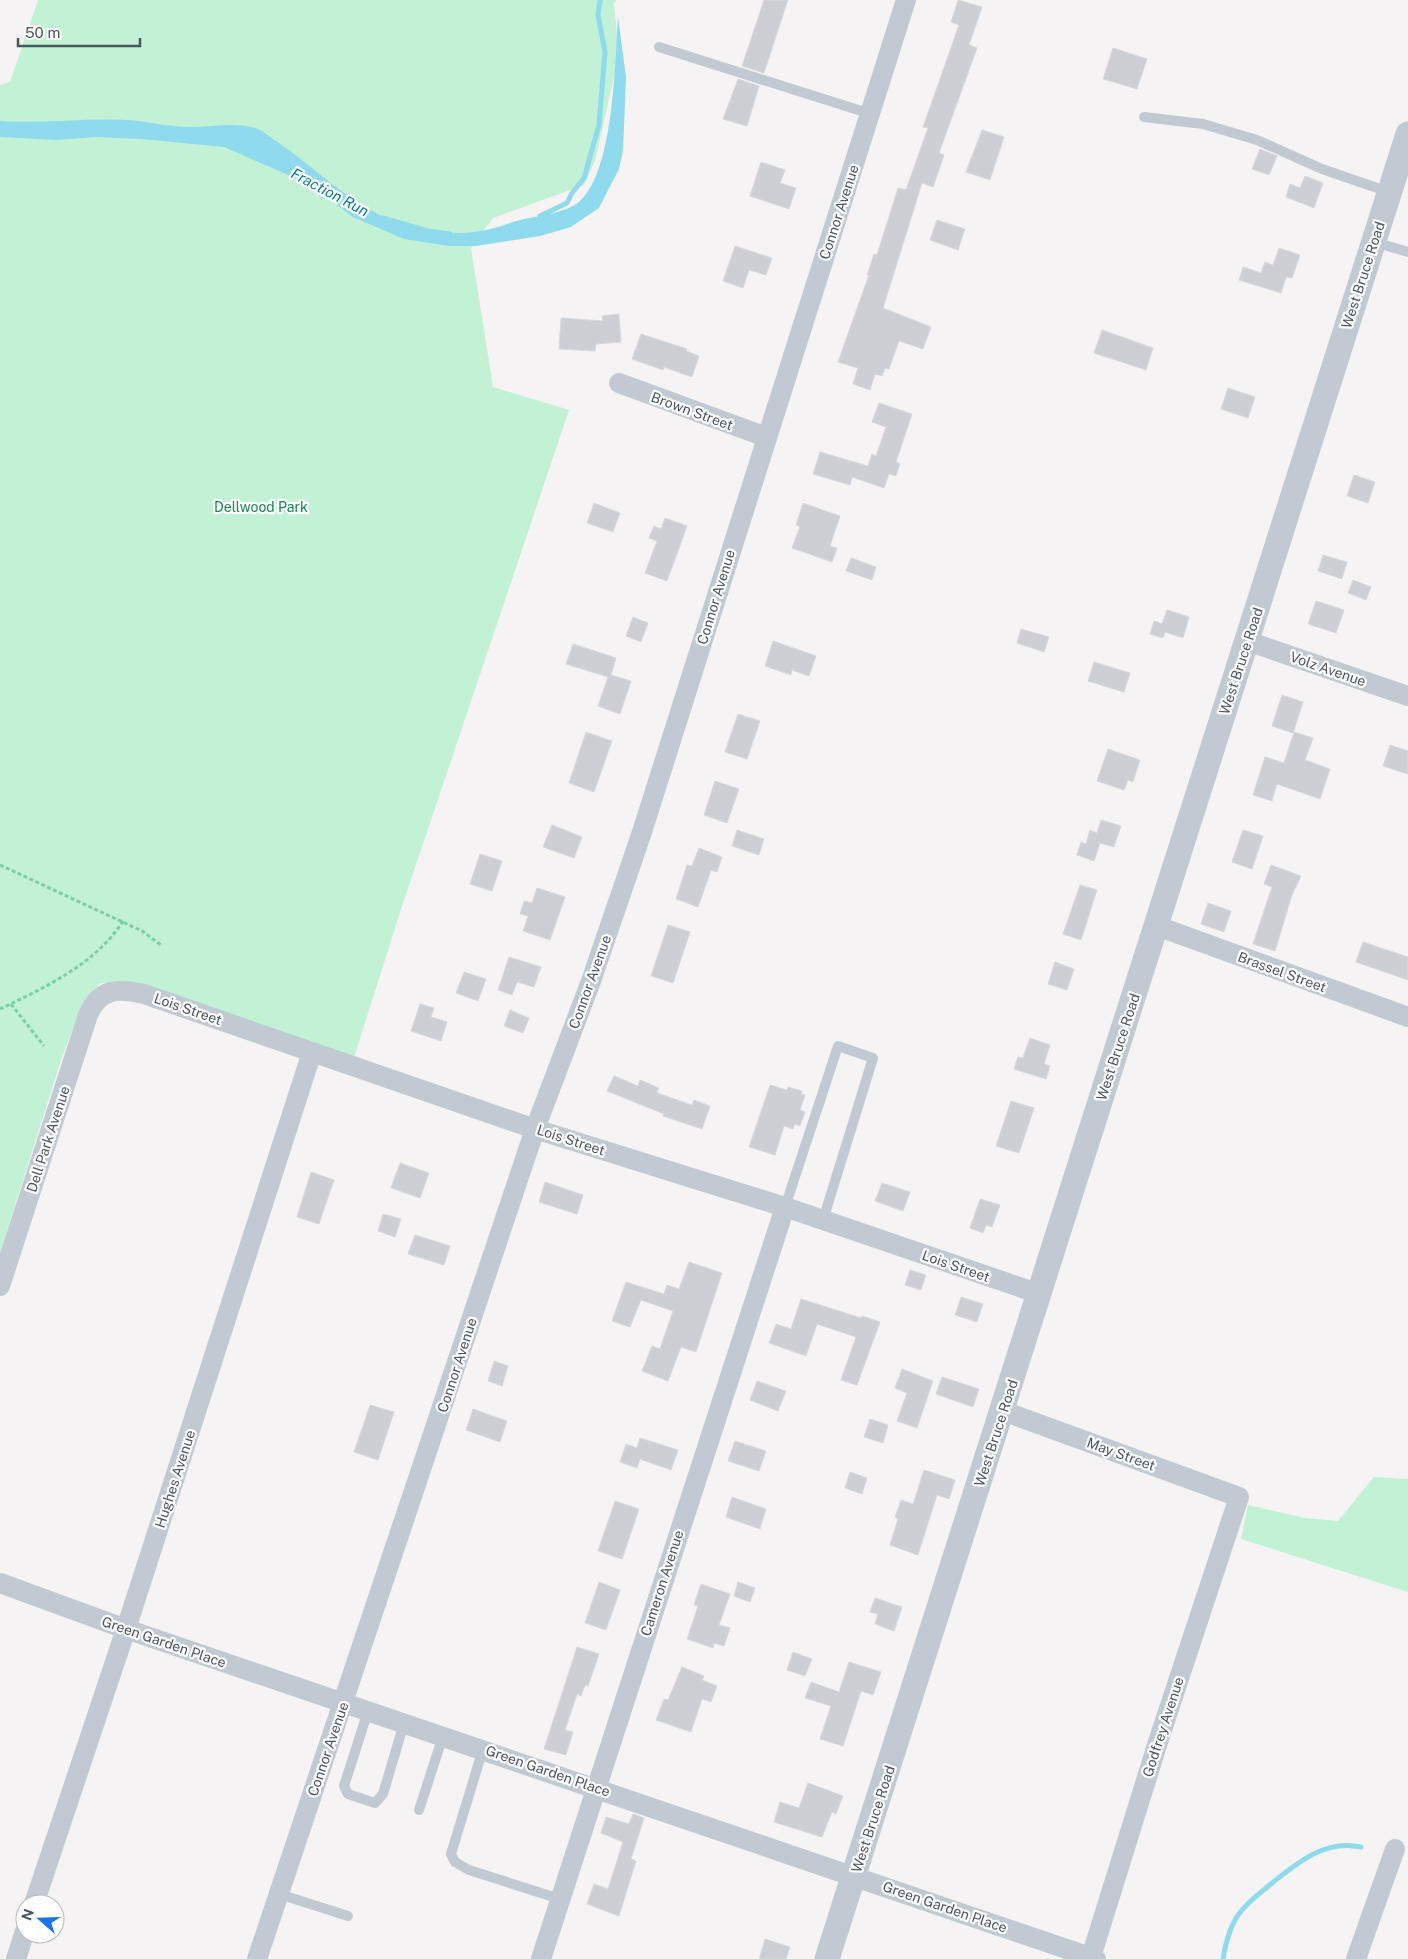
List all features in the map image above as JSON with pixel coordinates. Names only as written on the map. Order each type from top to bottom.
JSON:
[{"type":"street","name":"Connor Avenue","points":[[257,1959],[535,1129],[592,981],[641,835],[906,0]]},
{"type":"street","name":"West Bruce Road","points":[[827,1959],[855,1876],[1408,134]]},
{"type":"street","name":"Brown Street","points":[[619,383],[766,437]]},
{"type":"street","name":"Volz Avenue","points":[[1247,642],[1408,696]]},
{"type":"street","name":"Brassel Street","points":[[1156,926],[1408,1017]]},
{"type":"street","name":"Lois Street","points":[[103,995],[116,991],[144,994],[535,1129],[785,1207],[1040,1294]]},
{"type":"street","name":"Dell Park Avenue","points":[[0,1286],[88,1016],[94,1002],[103,995]]},
{"type":"street","name":"Hughes Avenue","points":[[37,1894],[126,1629],[312,1052]]},
{"type":"street","name":"Cameron Avenue","points":[[540,1959],[785,1207]]},
{"type":"street","name":"May Street","points":[[1003,1411],[1239,1497]]},
{"type":"street","name":"Godfrey Avenue","points":[[1093,1958],[1158,1742],[1239,1497]]},
{"type":"street","name":"Green Garden Place","points":[[0,1583],[126,1629],[596,1787],[1093,1958]]},
{"type":"street","points":[[1356,1959],[1395,1849]]},
{"type":"street","points":[[16,1959],[21,1944]]},
{"type":"lane","points":[[659,47],[871,114]]},
{"type":"lane","points":[[1144,117],[1203,124],[1257,140],[1322,169],[1390,192]]},
{"type":"lane","points":[[1374,242],[1408,252]]},
{"type":"lane","points":[[785,1207],[838,1046],[873,1058],[823,1220]]},
{"type":"lane","points":[[368,1711],[344,1786],[348,1794],[375,1803],[383,1794],[404,1723]]},
{"type":"lane","points":[[419,1810],[443,1736]]},
{"type":"lane","points":[[483,1750],[451,1854],[455,1862],[469,1870],[560,1899]]},
{"type":"lane","points":[[279,1894],[348,1916]]},
{"type":"path","points":[[0,865],[123,921],[142,931],[161,945]]},
{"type":"path","points":[[0,1009],[53,982],[82,962],[104,946],[123,921]]},
{"type":"path","points":[[11,1004],[44,1046]]},
{"type":"green space","name":"Dellwood Park","points":[[38,0],[617,0],[614,3],[619,55],[595,161],[584,185],[493,218],[471,248],[493,387],[569,410],[400,912],[354,1058],[118,983],[100,983],[81,1007],[61,1060],[0,1253],[0,85],[10,82]]},
{"type":"green space","points":[[1374,1477],[1408,1479],[1408,1592],[1241,1539],[1248,1505],[1305,1518],[1338,1521]]},
{"type":"water","points":[[618,17],[626,77],[623,151],[619,169],[599,208],[571,227],[540,236],[476,246],[450,246],[404,239],[353,217],[320,192],[295,178],[224,147],[142,139],[95,137],[57,140],[0,137],[0,121],[110,120],[182,127],[248,126],[266,134],[355,201],[384,217],[418,229],[436,232],[471,232],[489,229],[546,215],[573,206],[580,201],[591,186],[600,165],[611,114]]},
{"type":"building","points":[[764,0],[788,0],[764,73],[742,66]]},
{"type":"building","points":[[958,0],[982,7],[969,45],[977,48],[939,153],[944,155],[933,187],[922,183],[883,308],[931,327],[923,349],[899,341],[889,369],[885,368],[882,376],[875,374],[870,390],[853,384],[858,368],[838,362],[869,275],[867,275],[874,254],[877,255],[898,188],[906,190],[928,128],[923,127],[959,25],[951,22]]},
{"type":"building","points":[[1113,48],[1147,59],[1137,89],[1103,79]]},
{"type":"building","points":[[738,79],[759,86],[747,126],[723,119]]},
{"type":"building","points":[[982,130],[1004,137],[990,180],[966,172]]},
{"type":"building","points":[[1260,149],[1277,156],[1269,175],[1252,169]]},
{"type":"building","points":[[761,162],[785,170],[780,183],[796,188],[789,209],[750,196]]},
{"type":"building","points":[[1305,176],[1323,183],[1314,208],[1286,197],[1290,184],[1300,188]]},
{"type":"building","points":[[937,220],[965,229],[958,250],[930,240]]},
{"type":"building","points":[[735,246],[772,258],[766,275],[749,270],[743,288],[723,281]]},
{"type":"building","points":[[1279,248],[1300,255],[1292,278],[1286,277],[1281,293],[1239,280],[1243,267],[1261,273],[1265,262],[1273,265]]},
{"type":"building","points":[[619,314],[621,342],[596,344],[595,351],[559,349],[561,318],[603,321],[602,316]]},
{"type":"building","points":[[1102,330],[1153,348],[1146,370],[1094,353]]},
{"type":"building","points":[[641,334],[687,349],[686,351],[699,356],[692,377],[664,367],[663,370],[632,359]]},
{"type":"building","points":[[1228,388],[1255,397],[1248,418],[1221,409]]},
{"type":"building","points":[[879,403],[912,414],[896,462],[900,464],[896,476],[889,474],[884,488],[852,477],[850,485],[813,474],[820,452],[868,466],[872,454],[876,456],[886,427],[872,422]]},
{"type":"building","points":[[1354,475],[1375,482],[1368,503],[1347,496]]},
{"type":"building","points":[[594,503],[620,513],[613,532],[587,523]]},
{"type":"building","points":[[803,503],[840,516],[830,546],[837,548],[832,562],[792,548],[800,527],[796,525]]},
{"type":"building","points":[[665,518],[687,526],[667,581],[645,573],[657,541],[649,538],[654,526],[661,529]]},
{"type":"building","points":[[1323,555],[1347,562],[1342,579],[1318,571]]},
{"type":"building","points":[[851,558],[876,567],[872,580],[846,571]]},
{"type":"building","points":[[1353,580],[1371,587],[1366,600],[1348,593]]},
{"type":"building","points":[[1316,601],[1344,610],[1336,633],[1308,624]]},
{"type":"building","points":[[1167,610],[1189,617],[1183,638],[1165,632],[1163,638],[1150,634],[1154,621],[1162,624]]},
{"type":"building","points":[[633,617],[648,623],[641,642],[626,636]]},
{"type":"building","points":[[1021,629],[1049,637],[1044,652],[1017,643]]},
{"type":"building","points":[[773,641],[816,656],[809,676],[792,670],[791,675],[765,666]]},
{"type":"building","points":[[573,644],[616,658],[611,675],[631,681],[620,714],[598,706],[608,677],[566,664]]},
{"type":"building","points":[[1094,662],[1130,673],[1124,692],[1088,681]]},
{"type":"building","points":[[1282,695],[1303,702],[1293,733],[1272,726]]},
{"type":"building","points":[[738,714],[760,721],[747,759],[725,752]]},
{"type":"building","points":[[586,732],[612,741],[594,792],[569,783]]},
{"type":"building","points":[[1294,732],[1313,738],[1305,760],[1330,769],[1320,799],[1277,784],[1272,801],[1253,795],[1265,757],[1284,763]]},
{"type":"building","points":[[1390,745],[1408,751],[1408,774],[1383,766]]},
{"type":"building","points":[[1108,749],[1140,760],[1133,782],[1128,780],[1124,790],[1097,781]]},
{"type":"building","points":[[715,781],[739,789],[727,823],[704,815]]},
{"type":"building","points":[[1101,820],[1121,826],[1114,847],[1100,843],[1094,861],[1077,855],[1081,842],[1086,844],[1090,830],[1097,833]]},
{"type":"building","points":[[552,825],[582,837],[574,858],[543,847]]},
{"type":"building","points":[[737,830],[764,839],[759,855],[732,846]]},
{"type":"building","points":[[1243,830],[1263,836],[1252,869],[1232,862]]},
{"type":"building","points":[[699,848],[722,857],[717,872],[711,870],[698,907],[676,899],[687,865],[692,866]]},
{"type":"building","points":[[480,854],[502,861],[492,891],[470,884]]},
{"type":"building","points":[[1271,865],[1301,876],[1292,895],[1275,951],[1253,944],[1272,887],[1264,884]]},
{"type":"building","points":[[1080,885],[1097,890],[1081,940],[1063,934]]},
{"type":"building","points":[[537,888],[565,897],[550,940],[523,931],[528,916],[520,914],[524,901],[532,903]]},
{"type":"building","points":[[1208,903],[1231,911],[1224,932],[1201,924]]},
{"type":"building","points":[[668,925],[690,932],[673,983],[651,976]]},
{"type":"building","points":[[1363,942],[1408,957],[1408,980],[1356,962]]},
{"type":"building","points":[[509,957],[541,967],[534,987],[517,982],[512,995],[498,990]]},
{"type":"building","points":[[1055,962],[1074,969],[1067,990],[1048,984]]},
{"type":"building","points":[[464,972],[486,979],[478,1001],[456,993]]},
{"type":"building","points":[[420,1004],[434,1008],[431,1017],[447,1022],[441,1041],[411,1031]]},
{"type":"building","points":[[510,1010],[529,1018],[523,1033],[504,1026]]},
{"type":"building","points":[[1030,1038],[1050,1045],[1044,1064],[1050,1066],[1046,1079],[1014,1069],[1018,1057],[1023,1058]]},
{"type":"building","points":[[614,1076],[638,1086],[640,1080],[659,1088],[657,1093],[692,1105],[694,1100],[710,1106],[702,1129],[663,1116],[664,1114],[607,1091]]},
{"type":"building","points":[[770,1085],[787,1090],[788,1087],[802,1091],[801,1094],[805,1095],[800,1110],[805,1112],[800,1126],[795,1124],[793,1129],[784,1126],[775,1155],[749,1147]]},
{"type":"building","points":[[1011,1101],[1034,1108],[1019,1153],[996,1146]]},
{"type":"building","points":[[400,1163],[429,1173],[420,1198],[391,1188]]},
{"type":"building","points":[[311,1172],[334,1180],[319,1224],[297,1217]]},
{"type":"building","points":[[545,1182],[583,1195],[577,1214],[539,1202]]},
{"type":"building","points":[[882,1183],[910,1192],[903,1211],[875,1201]]},
{"type":"building","points":[[980,1199],[1000,1205],[992,1227],[986,1225],[983,1233],[970,1228]]},
{"type":"building","points":[[383,1214],[401,1219],[395,1237],[378,1231]]},
{"type":"building","points":[[415,1235],[450,1246],[444,1265],[408,1254]]},
{"type":"building","points":[[689,1262],[722,1273],[696,1352],[681,1347],[668,1381],[642,1371],[652,1346],[660,1349],[673,1311],[641,1300],[630,1327],[612,1321],[626,1282],[664,1294],[667,1285],[679,1289]]},
{"type":"building","points":[[910,1270],[926,1275],[921,1290],[905,1285]]},
{"type":"building","points":[[961,1297],[983,1304],[977,1322],[955,1315]]},
{"type":"building","points":[[801,1299],[880,1322],[857,1385],[841,1380],[856,1337],[817,1324],[806,1356],[769,1343],[776,1324],[791,1329]]},
{"type":"building","points":[[494,1361],[508,1366],[502,1386],[488,1381]]},
{"type":"building","points":[[902,1369],[933,1381],[917,1428],[897,1421],[907,1393],[895,1388]]},
{"type":"building","points":[[942,1377],[979,1389],[973,1407],[936,1394]]},
{"type":"building","points":[[757,1381],[786,1391],[778,1411],[750,1400]]},
{"type":"building","points":[[370,1405],[394,1412],[378,1460],[354,1452]]},
{"type":"building","points":[[473,1409],[507,1421],[500,1442],[466,1430]]},
{"type":"building","points":[[870,1419],[888,1425],[883,1443],[864,1437]]},
{"type":"building","points":[[640,1438],[678,1450],[671,1470],[640,1459],[637,1468],[620,1462],[626,1444],[637,1448]]},
{"type":"building","points":[[735,1441],[766,1451],[759,1471],[728,1461]]},
{"type":"building","points":[[924,1470],[955,1480],[949,1499],[937,1495],[918,1555],[890,1545],[898,1519],[895,1517],[901,1500],[913,1504]]},
{"type":"building","points":[[850,1472],[867,1478],[862,1494],[845,1488]]},
{"type":"building","points":[[732,1497],[766,1509],[760,1529],[726,1517]]},
{"type":"building","points":[[615,1501],[639,1509],[622,1559],[598,1551]]},
{"type":"building","points":[[599,1582],[620,1590],[606,1630],[585,1623]]},
{"type":"building","points":[[738,1582],[755,1588],[750,1602],[734,1596]]},
{"type":"building","points":[[701,1584],[730,1594],[719,1625],[730,1628],[724,1646],[714,1643],[713,1648],[687,1639],[698,1606],[694,1605]]},
{"type":"building","points":[[875,1598],[902,1607],[894,1631],[875,1624],[878,1614],[870,1612]]},
{"type":"building","points":[[577,1647],[599,1654],[588,1686],[585,1685],[581,1696],[577,1694],[565,1730],[573,1732],[566,1755],[544,1749]]},
{"type":"building","points":[[793,1652],[812,1659],[805,1676],[787,1670]]},
{"type":"building","points":[[849,1662],[881,1672],[873,1695],[861,1691],[843,1746],[820,1739],[831,1706],[805,1698],[811,1682],[839,1692]]},
{"type":"building","points":[[682,1667],[704,1676],[702,1680],[717,1686],[711,1702],[702,1699],[691,1732],[656,1720],[664,1699],[668,1700]]},
{"type":"building","points":[[808,1783],[843,1796],[836,1814],[832,1812],[822,1837],[774,1822],[780,1802],[799,1808]]},
{"type":"building","points":[[633,1814],[644,1818],[631,1859],[636,1861],[619,1916],[587,1904],[594,1884],[608,1889],[623,1842],[601,1833],[606,1817],[629,1824]]},
{"type":"building","points":[[765,1939],[790,1947],[786,1959],[759,1959]]},
{"type":"waterway","name":"Fraction Run","points":[[540,216],[567,203],[584,178],[599,125],[605,52],[598,15],[600,0]]},
{"type":"waterway","name":"Fraction Run","points":[[383,218],[428,231],[450,234]]},
{"type":"waterway","points":[[1223,1959],[1228,1938],[1236,1918],[1248,1904],[1272,1883],[1302,1860],[1324,1849],[1348,1845],[1361,1847]]}]
